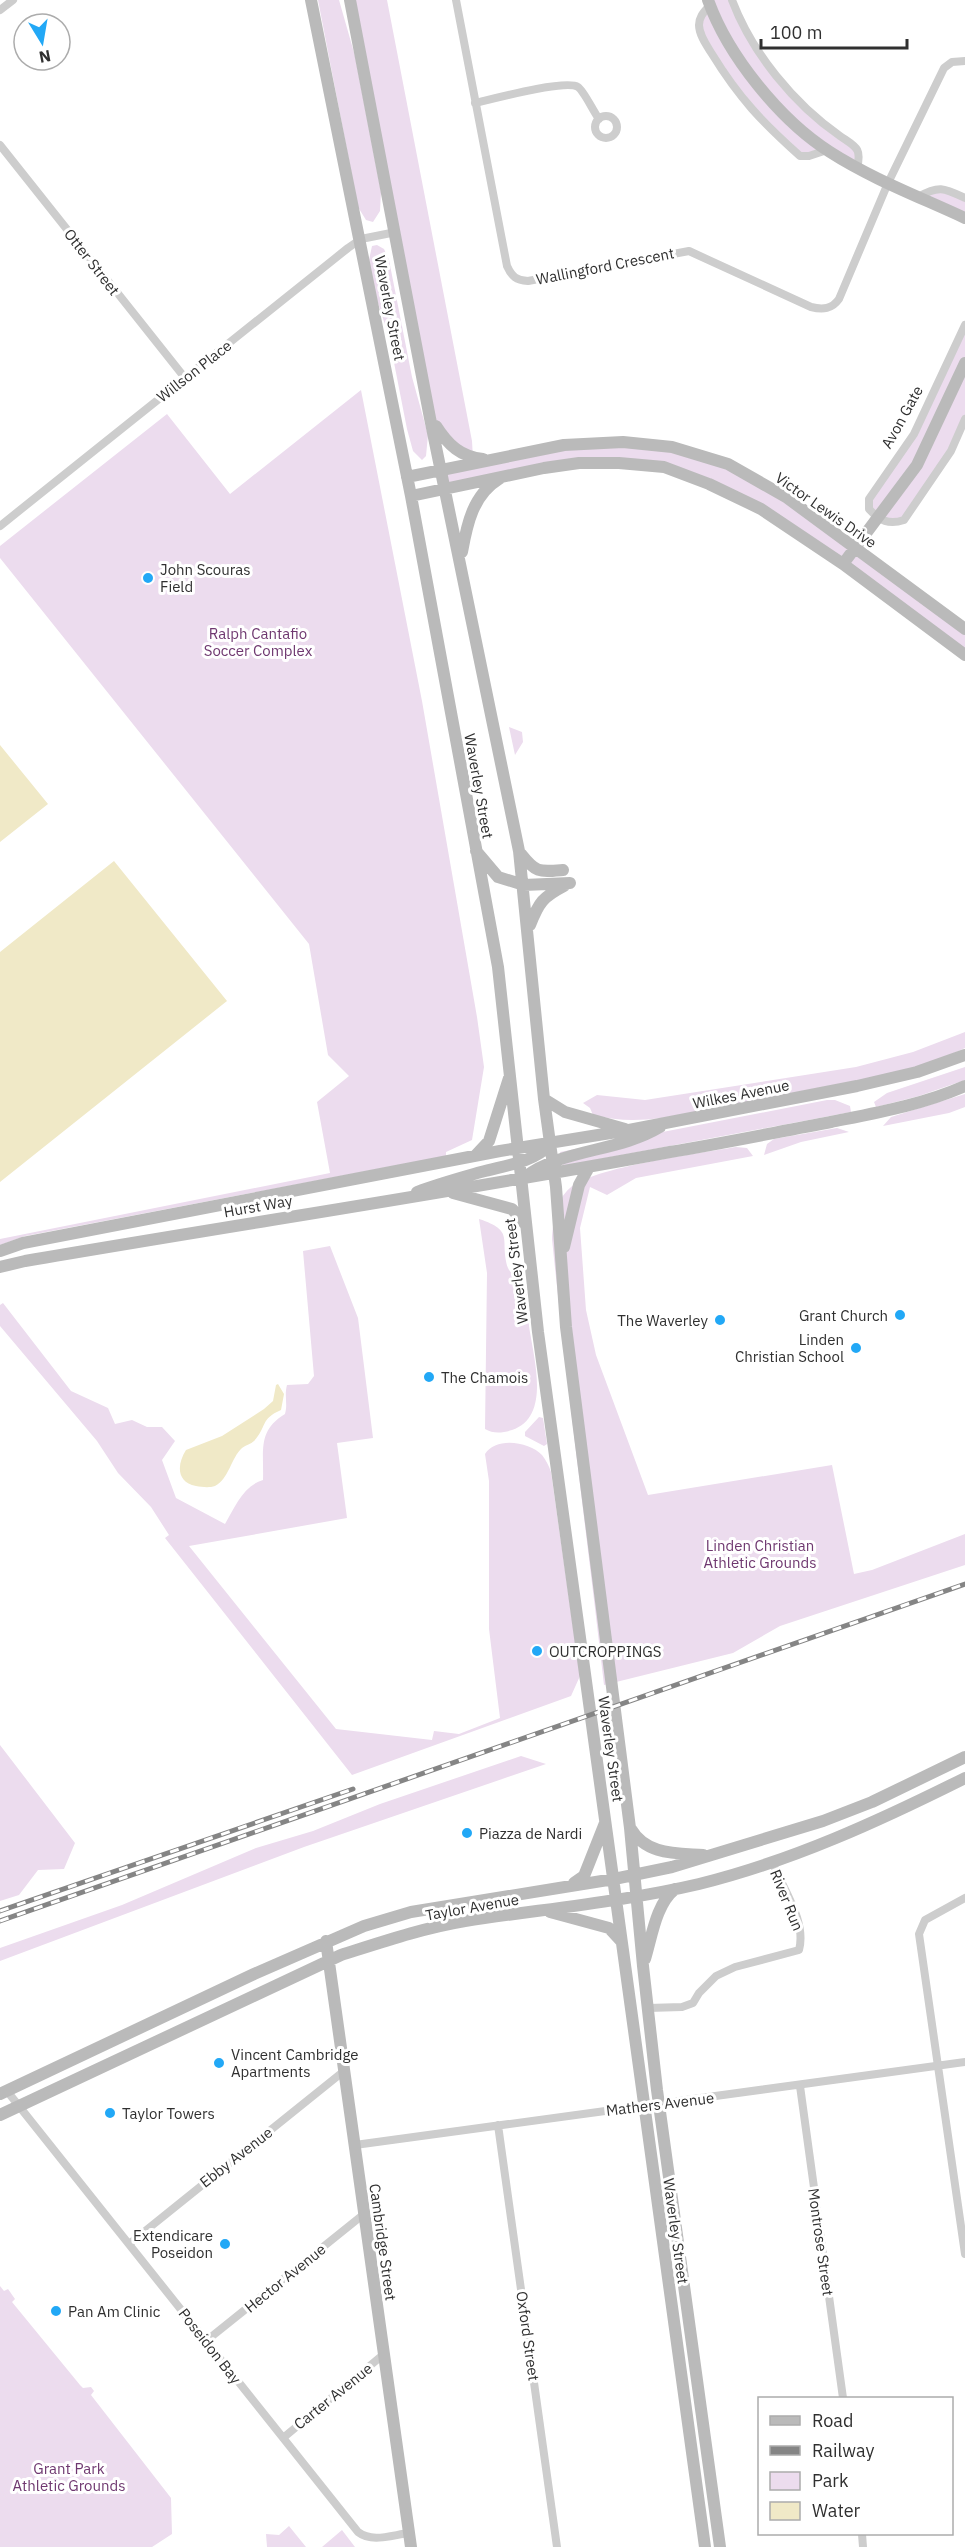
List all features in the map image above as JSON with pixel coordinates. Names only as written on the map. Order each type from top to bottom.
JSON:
[{"type":"main road","name":"Waverley Street","points":[[311,0],[411,496],[498,968],[526,1225],[615,1899],[705,2547]]},
{"type":"main road","name":"Waverley Street","points":[[350,0],[430,418],[519,851],[524,885],[544,1099],[554,1168],[567,1337],[630,1828],[643,1966],[660,2103],[720,2547]]},
{"type":"main road","points":[[709,3],[726,38],[757,84],[794,123],[827,150],[857,168],[965,218]]},
{"type":"main road","points":[[843,564],[917,465],[965,363]]},
{"type":"main road","points":[[430,418],[446,441],[458,452],[473,458],[494,459]]},
{"type":"main road","name":"Victor Lewis Drive","points":[[407,477],[564,445],[623,442],[672,447],[728,464],[786,497],[965,629]]},
{"type":"main road","points":[[411,496],[579,464],[619,463],[664,467],[709,484],[761,509],[843,564],[965,655]]},
{"type":"main road","points":[[460,561],[466,526],[476,504],[489,485],[502,477]]},
{"type":"main road","points":[[475,851],[498,877],[524,885],[570,883],[545,896],[536,908],[529,929]]},
{"type":"main road","points":[[519,851],[531,867],[540,872],[563,870]]},
{"type":"main road","name":"Wilkes Avenue","points":[[519,1148],[629,1130],[867,1084],[917,1072],[965,1055]]},
{"type":"main road","points":[[475,1156],[489,1141],[510,1074]]},
{"type":"main road","points":[[554,1168],[589,1167],[886,1112],[965,1086]]},
{"type":"main road","points":[[544,1099],[565,1112],[629,1130]]},
{"type":"main road","points":[[522,1179],[642,1138],[666,1123]]},
{"type":"main road","points":[[391,1202],[441,1183],[520,1163],[542,1152],[551,1144]]},
{"type":"main road","name":"Hurst Way","points":[[0,1251],[23,1243],[519,1148]]},
{"type":"main road","points":[[561,1263],[579,1185],[589,1167]]},
{"type":"main road","name":"Hurst Way","points":[[0,1268],[37,1259],[315,1211],[391,1202],[522,1179]]},
{"type":"main road","points":[[449,1192],[512,1209],[526,1225]]},
{"type":"main road","name":"Taylor Avenue","points":[[3,2092],[326,1941],[364,1926],[411,1912],[614,1879],[713,1855],[823,1821],[873,1802],[965,1757]]},
{"type":"main road","name":"Taylor Avenue","points":[[0,2115],[328,1961],[400,1937],[462,1922],[675,1889],[772,1862],[855,1831],[965,1778]]},
{"type":"main road","points":[[571,1885],[584,1876],[606,1822]]},
{"type":"main road","points":[[630,1828],[637,1841],[649,1848],[686,1854],[713,1855]]},
{"type":"main road","points":[[643,1966],[662,1905],[675,1889]]},
{"type":"main road","points":[[543,1910],[609,1928],[621,1941]]},
{"type":"main road","name":"Cambridge Street","points":[[326,1941],[411,2547]]},
{"type":"street","points":[[0,10],[13,0]]},
{"type":"street","name":"Wallingford Crescent","points":[[456,0],[507,266],[512,276],[519,281],[689,251],[811,307],[828,308],[838,299],[888,183]]},
{"type":"street","points":[[732,0],[738,17],[761,56],[787,88],[824,125],[858,148],[860,155],[857,168]]},
{"type":"street","points":[[709,3],[701,15],[699,26],[704,41],[731,85],[762,122],[800,156],[809,156],[827,150]]},
{"type":"street","points":[[888,183],[944,69],[952,62],[965,61]]},
{"type":"street","points":[[475,103],[550,87],[572,85],[582,91],[599,118]]},
{"type":"street","name":"Otter Street","points":[[0,145],[185,378]]},
{"type":"street","points":[[918,196],[943,188],[965,198]]},
{"type":"street","name":"Willson Place","points":[[0,526],[361,239],[396,232]]},
{"type":"street","name":"Avon Gate","points":[[878,519],[869,510],[869,499],[914,434],[965,325]]},
{"type":"street","points":[[878,519],[893,524],[904,520],[951,451],[965,419]]},
{"type":"street","name":"River Run","points":[[648,2008],[682,2007],[693,2003],[699,1993],[716,1976],[735,1967],[799,1950],[802,1939],[799,1923],[772,1862]]},
{"type":"street","points":[[965,1898],[925,1920],[919,1934],[965,2253]]},
{"type":"street","name":"Mathers Avenue","points":[[355,2145],[965,2062]]},
{"type":"street","name":"Ebby Avenue","points":[[129,2244],[344,2071]]},
{"type":"street","name":"Montrose Street","points":[[800,2086],[843,2397]]},
{"type":"street","name":"Poseidon Bay","points":[[3,2092],[19,2106],[357,2532],[364,2537],[372,2538],[409,2533]]},
{"type":"street","name":"Oxford Street","points":[[498,2125],[557,2547]]},
{"type":"street","name":"Hector Avenue","points":[[206,2341],[364,2214]]},
{"type":"street","name":"Carter Avenue","points":[[283,2438],[384,2354]]},
{"type":"green space","points":[[318,0],[339,0],[355,56],[381,192],[380,211],[373,222],[366,220],[358,207]]},
{"type":"green space","points":[[350,0],[387,0],[472,441],[473,458],[430,418]]},
{"type":"green space","points":[[708,0],[732,0],[738,17],[787,88],[858,148],[857,168],[827,150],[800,156],[762,122],[704,41],[701,15]]},
{"type":"green space","points":[[931,190],[965,198],[965,218],[918,197]]},
{"type":"green space","points":[[377,245],[384,249],[389,260],[412,377],[428,435],[426,456],[422,460],[413,451],[389,337],[376,297],[369,260],[372,246]]},
{"type":"green space","points":[[965,325],[965,419],[951,451],[904,520],[893,524],[869,509],[869,499],[914,434]]},
{"type":"green space","name":"Ralph Cantafio Soccer Complex","points":[[361,390],[422,701],[477,1017],[484,1067],[472,1140],[446,1152],[446,1156],[25,1236],[0,1245],[0,1239],[330,1173],[317,1102],[349,1076],[328,1055],[309,944],[0,558],[0,546],[167,414],[230,494]]},
{"type":"green space","points":[[623,442],[728,464],[786,497],[965,629],[965,655],[761,509],[664,467],[579,463],[446,489],[442,470],[526,452]]},
{"type":"green space","points":[[509,727],[522,732],[523,742],[515,755]]},
{"type":"green space","points":[[965,1032],[965,1048],[943,1058],[896,1073],[662,1118],[627,1120],[602,1117],[593,1115],[590,1108],[583,1103],[597,1095],[645,1100],[856,1067],[913,1052]]},
{"type":"green space","points":[[965,1067],[965,1080],[919,1096],[876,1107],[874,1102],[887,1093]]},
{"type":"green space","points":[[965,1094],[965,1107],[949,1113],[883,1126],[891,1117]]},
{"type":"green space","points":[[835,1100],[850,1106],[851,1112],[563,1166],[560,1152]]},
{"type":"green space","points":[[837,1128],[849,1132],[801,1142],[764,1155],[767,1144],[774,1139]]},
{"type":"green space","name":"Linden Christian Athletic Grounds","points":[[736,1147],[747,1148],[753,1156],[636,1178],[607,1195],[590,1187],[580,1228],[586,1310],[596,1355],[648,1495],[832,1465],[854,1574],[872,1570],[965,1534],[965,1565],[780,1626],[733,1653],[604,1685],[552,1239],[556,1211],[565,1193],[582,1180],[623,1167]]},
{"type":"green space","points":[[479,1219],[490,1223],[502,1232],[508,1268],[525,1289],[536,1369],[536,1399],[532,1412],[524,1423],[512,1430],[502,1432],[491,1432],[485,1429],[487,1273]]},
{"type":"green space","points":[[330,1246],[358,1318],[373,1438],[337,1443],[347,1518],[189,1546],[336,1729],[432,1740],[434,1731],[459,1734],[500,1718],[489,1629],[489,1481],[485,1454],[497,1445],[522,1444],[537,1450],[551,1472],[580,1676],[571,1696],[352,1775],[165,1538],[169,1535],[151,1507],[118,1473],[97,1441],[0,1326],[0,1305],[3,1303],[71,1391],[108,1408],[115,1424],[132,1420],[147,1427],[162,1427],[175,1441],[162,1460],[176,1498],[225,1524],[245,1492],[263,1480],[264,1442],[270,1427],[285,1414],[287,1385],[308,1384],[314,1376],[303,1251]]},
{"type":"green space","points":[[539,1417],[543,1418],[547,1444],[544,1446],[525,1436],[525,1432]]},
{"type":"green space","points":[[0,1745],[75,1843],[64,1869],[38,1870],[19,1895],[0,1901]]},
{"type":"green space","points":[[521,1756],[546,1764],[304,1847],[0,1961],[0,1948],[122,1905],[256,1848],[313,1831],[380,1804]]},
{"type":"green space","name":"Grant Park Athletic Grounds","points":[[0,2286],[4,2291],[8,2289],[15,2299],[12,2302],[80,2385],[83,2388],[91,2387],[94,2391],[91,2395],[171,2498],[172,2534],[152,2547],[0,2547]]},
{"type":"green space","points":[[289,2526],[306,2547],[267,2547],[266,2534],[279,2535]]},
{"type":"green space","points":[[342,2530],[355,2547],[322,2547]]},
{"type":"water","points":[[0,745],[48,804],[0,842]]},
{"type":"water","points":[[114,861],[227,1001],[0,1182],[0,952]]},
{"type":"water","points":[[278,1384],[284,1394],[281,1410],[267,1420],[254,1441],[238,1452],[224,1479],[215,1486],[206,1487],[185,1481],[180,1472],[180,1466],[186,1450],[222,1436],[264,1409],[273,1401]]},
{"type":"railway","points":[[0,1921],[965,1584]]},
{"type":"railway","points":[[0,1911],[353,1789]]},
{"type":"place","name":"John Scouras Field","points":[[148,578]]},
{"type":"place","name":"Grant Church","points":[[900,1315]]},
{"type":"place","name":"The Waverley","points":[[720,1320]]},
{"type":"place","name":"Linden Christian School","points":[[856,1348]]},
{"type":"place","name":"The Chamois","points":[[429,1377]]},
{"type":"place","name":"OUTCROPPINGS","points":[[537,1651]]},
{"type":"place","name":"Piazza de Nardi","points":[[467,1833]]},
{"type":"place","name":"Vincent Cambridge Apartments","points":[[219,2063]]},
{"type":"place","name":"Taylor Towers","points":[[110,2113]]},
{"type":"place","name":"Extendicare Poseidon","points":[[225,2244]]},
{"type":"place","name":"Pan Am Clinic","points":[[56,2311]]}]
